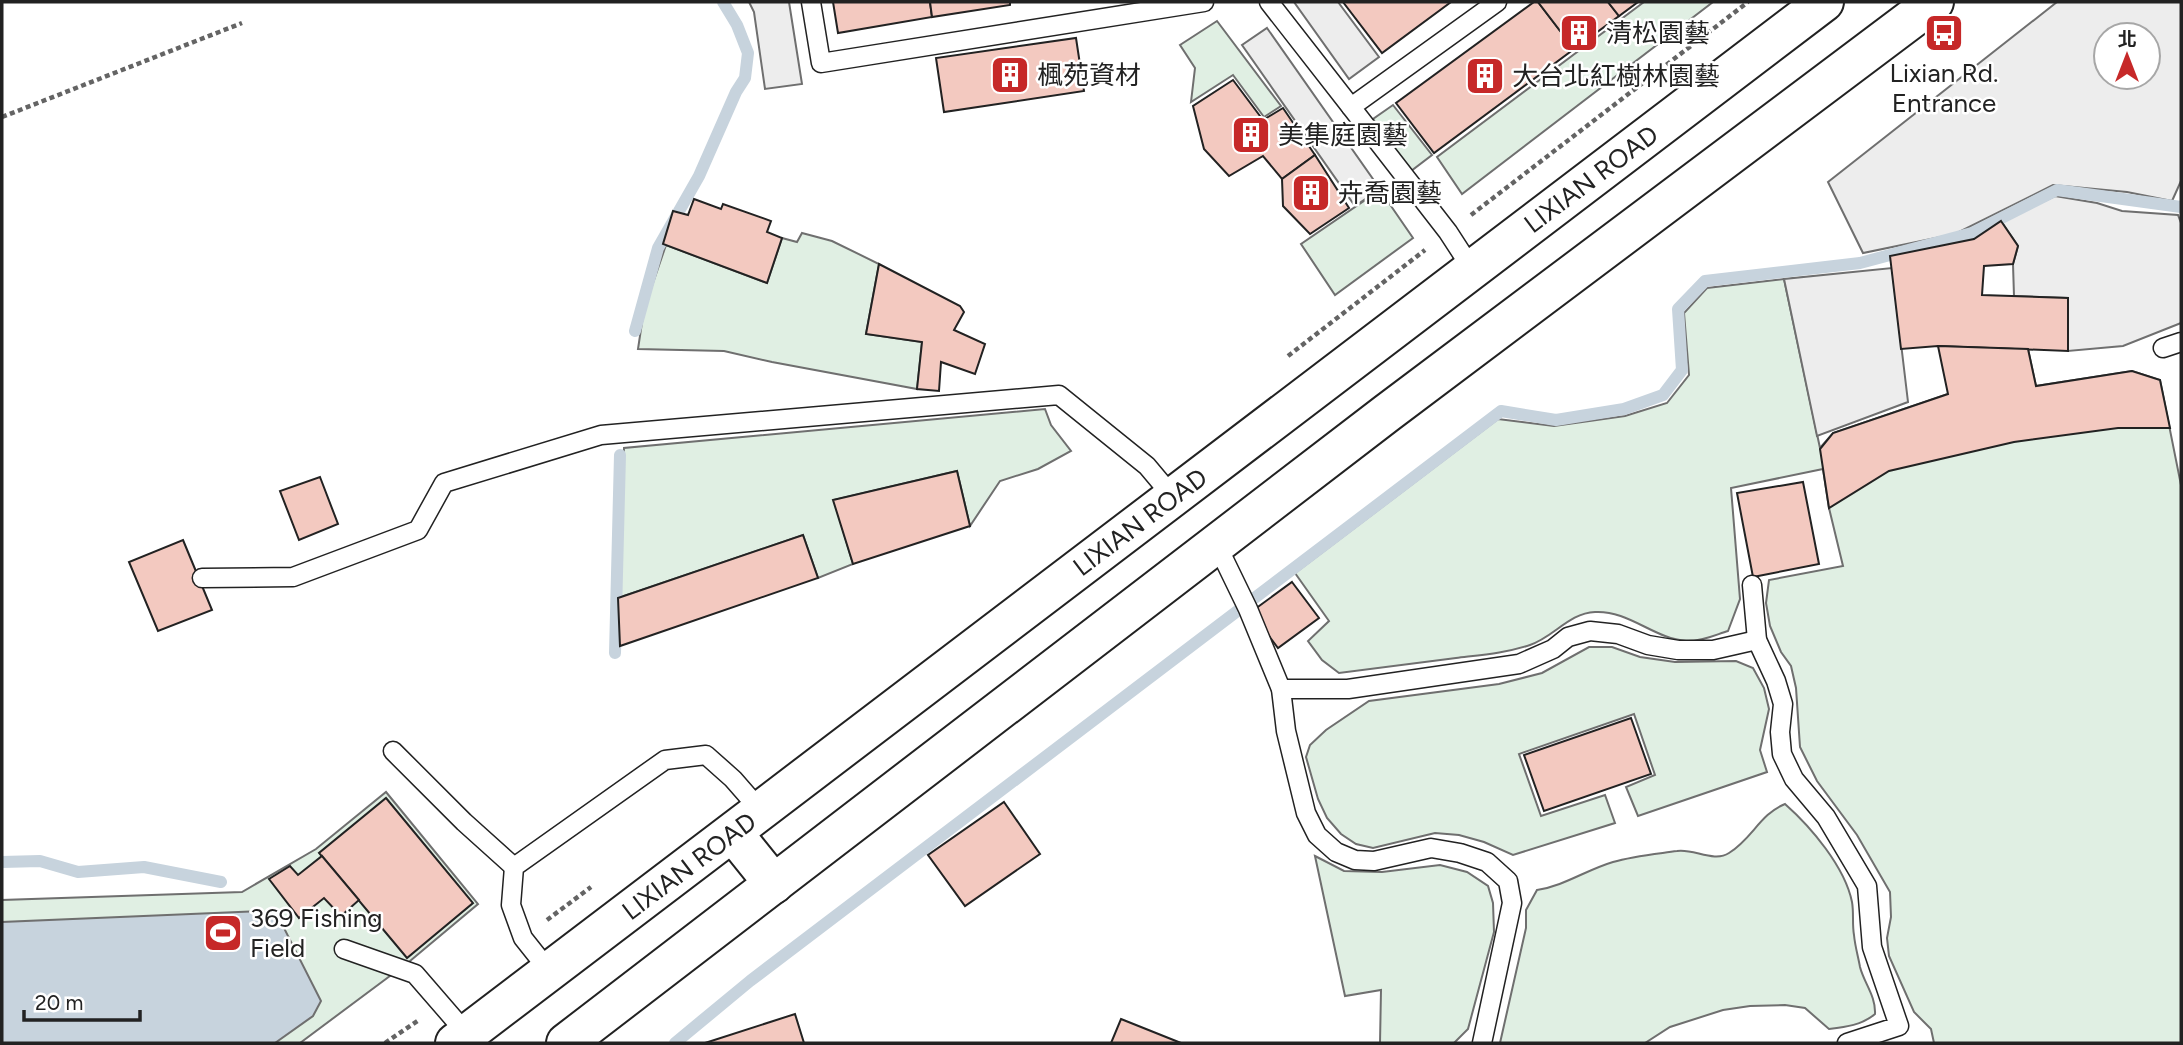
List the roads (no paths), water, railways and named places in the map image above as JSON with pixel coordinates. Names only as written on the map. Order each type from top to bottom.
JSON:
[{"type":"street","points":[[566,1043],[1387,413],[1934,2]]},
{"type":"street","name":"LIXIAN ROAD","points":[[461,1039],[1816,4]]},
{"type":"street","points":[[747,822],[774,884]]},
{"type":"lane","points":[[811,2],[821,63],[1204,2]]},
{"type":"lane","points":[[1269,2],[1448,232],[1472,269]]},
{"type":"lane","points":[[1351,107],[1497,2]]},
{"type":"lane","points":[[2162,348],[2181,342]]},
{"type":"lane","points":[[202,578],[293,577],[418,530],[444,483],[601,435],[1059,395],[1147,466],[1173,497]]},
{"type":"lane","points":[[1217,545],[1248,609],[1281,689],[1286,731],[1306,813],[1317,835],[1336,852],[1355,860],[1374,861],[1421,850],[1440,850],[1487,862],[1508,881],[1512,904],[1482,1043]]},
{"type":"lane","points":[[1752,585],[1757,639],[1783,704],[1780,732],[1782,754],[1794,779],[1826,817],[1867,886],[1872,947],[1899,1026],[1847,1043]]},
{"type":"lane","points":[[1281,689],[1348,689],[1519,664],[1553,649],[1568,637],[1590,631],[1618,634],[1648,645],[1678,650],[1713,650],[1757,639]]},
{"type":"lane","points":[[393,751],[464,822],[514,867]]},
{"type":"lane","points":[[514,867],[665,760],[706,755],[733,779],[747,822]]},
{"type":"lane","points":[[514,867],[512,905],[523,938],[550,972]]},
{"type":"lane","points":[[344,949],[415,974],[442,1004],[461,1039]]},
{"type":"waterway","points":[[635,331],[658,248],[699,176],[736,92],[745,78],[748,53],[737,25],[723,2]]},
{"type":"waterway","points":[[675,1043],[750,981],[1501,411],[1556,420],[1624,409],[1663,395],[1682,370],[1678,309],[1705,281],[1860,263],[1972,233],[2057,190],[2181,207]]},
{"type":"waterway","points":[[615,653],[620,455]]},
{"type":"waterway","points":[[2,862],[40,861],[78,872],[144,867],[221,882]]},
{"type":"place","name":"清松園藝","points":[[1579,33]]},
{"type":"place","name":"Lixian Rd. Entrance","points":[[1944,33]]},
{"type":"place","name":"楓苑資材","points":[[1010,75]]},
{"type":"place","name":"大台北紅樹林園藝","points":[[1485,76]]},
{"type":"place","name":"美集庭園藝","points":[[1251,135]]},
{"type":"place","name":"卉喬園藝","points":[[1311,193]]},
{"type":"place","name":"369 Fishing Field","points":[[223,933]]}]
